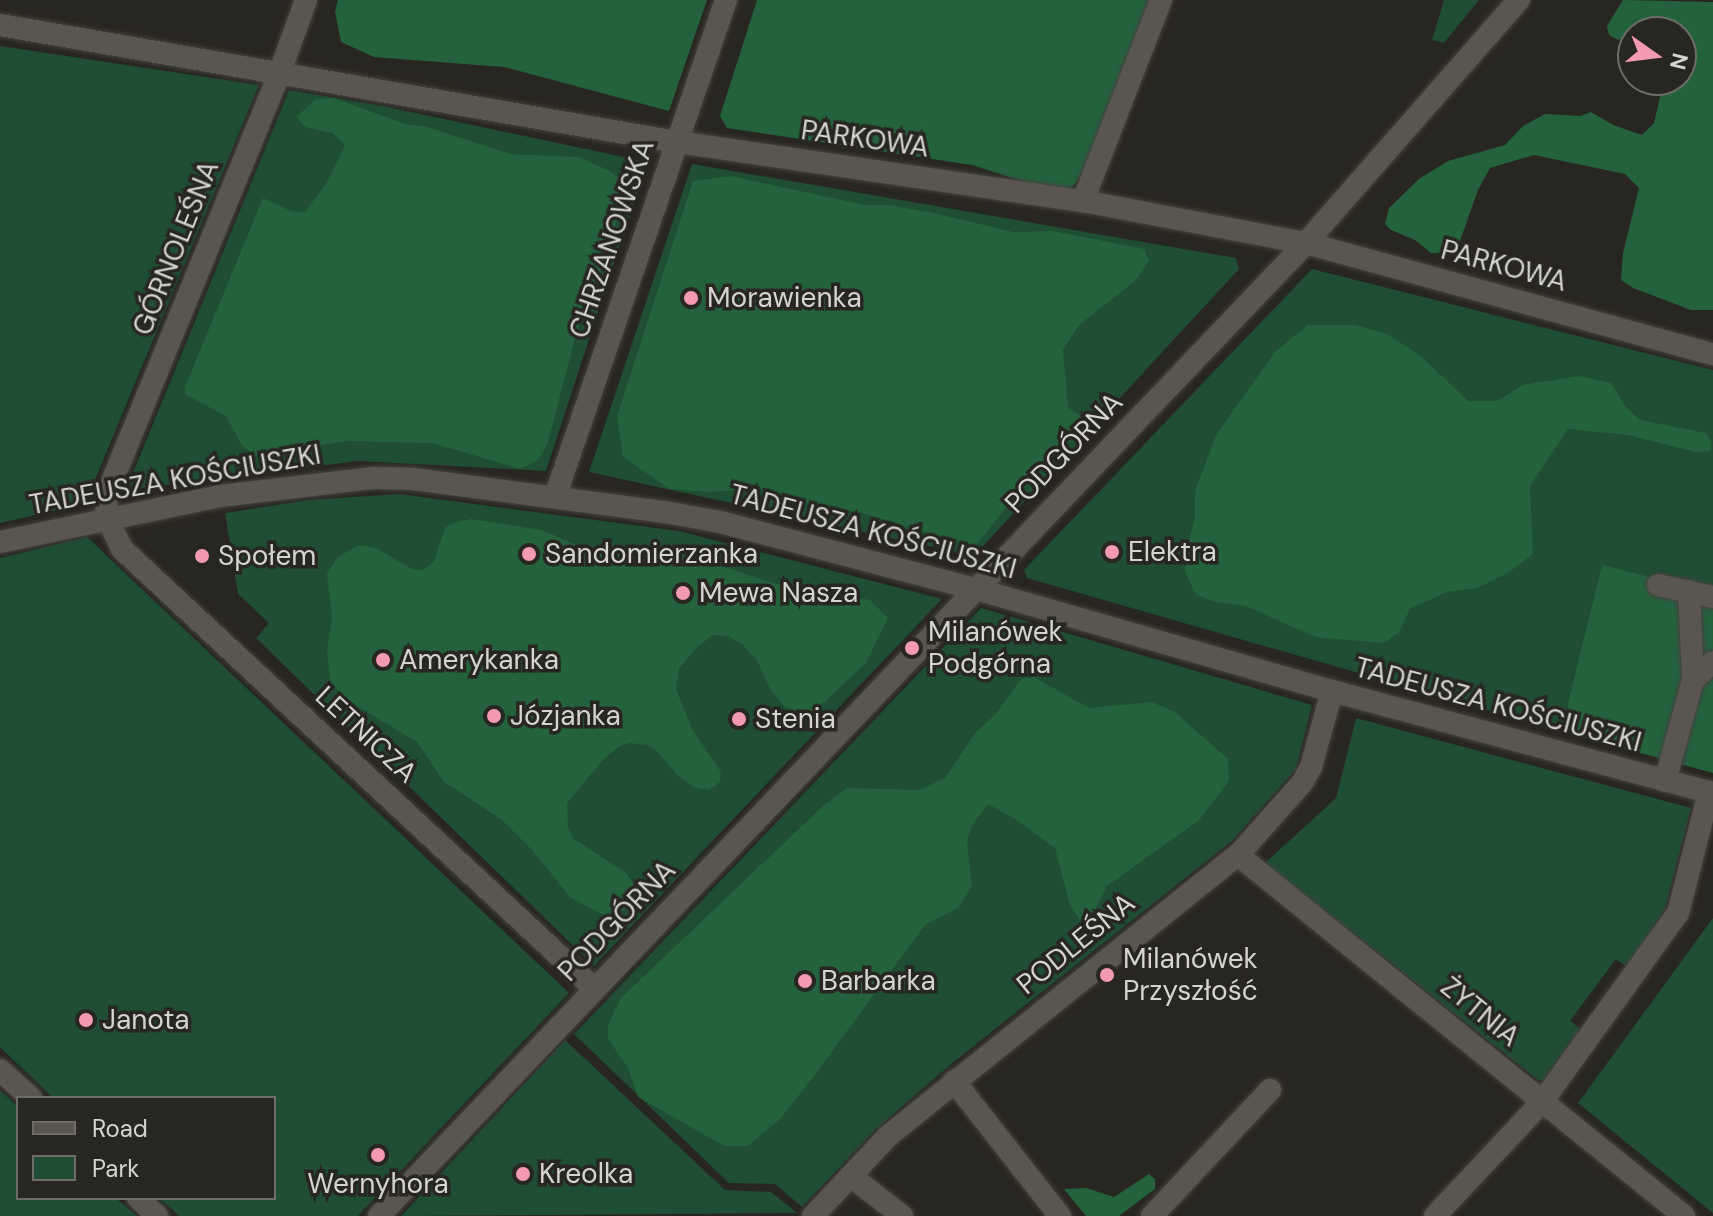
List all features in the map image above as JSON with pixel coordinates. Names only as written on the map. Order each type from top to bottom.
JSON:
[{"type":"street","name":"GÓRNOLEŚNA","points":[[107,519],[106,497],[280,72],[306,0]]},
{"type":"street","name":"CHRZANOWSKA","points":[[555,497],[726,0]]},
{"type":"street","points":[[1083,201],[1161,0]]},
{"type":"street","name":"PODGÓRNA","points":[[379,1216],[1306,243],[1519,0]]},
{"type":"street","name":"PARKOWA","points":[[0,25],[677,142],[1083,201],[1306,243],[1713,354]]},
{"type":"street","name":"TADEUSZA KOŚCIUSZKI","points":[[0,542],[220,496],[374,478],[555,497],[720,522],[976,589],[1332,691],[1711,793]]},
{"type":"street","name":"LETNICZA","points":[[107,519],[122,549],[594,988]]},
{"type":"street","points":[[1658,585],[1713,597]]},
{"type":"street","points":[[1665,781],[1693,680],[1689,591]]},
{"type":"street","points":[[1693,680],[1713,662]]},
{"type":"street","name":"PODLEŚNA","points":[[813,1216],[888,1136],[1238,855],[1302,783],[1311,767],[1332,691]]},
{"type":"street","points":[[1435,1216],[1542,1102],[1678,913],[1711,793]]},
{"type":"street","name":"ŻYTNIA","points":[[1238,855],[1684,1216]]},
{"type":"street","points":[[0,1070],[29,1096]]},
{"type":"street","points":[[954,1081],[1060,1216]]},
{"type":"street","points":[[1152,1216],[1270,1090]]},
{"type":"street","points":[[851,1176],[902,1216]]},
{"type":"street","points":[[140,1200],[157,1216]]},
{"type":"green space","points":[[338,0],[707,0],[669,111],[504,67],[374,57],[341,42],[335,11]]},
{"type":"green space","points":[[757,0],[1151,0],[1088,160],[1076,183],[1066,191],[1044,188],[972,165],[727,128],[720,116]]},
{"type":"green space","points":[[1444,0],[1479,0],[1444,43],[1432,40]]},
{"type":"green space","points":[[1623,0],[1713,2],[1713,310],[1691,310],[1633,288],[1621,280],[1623,253],[1639,188],[1625,174],[1534,155],[1490,168],[1478,190],[1460,241],[1452,253],[1431,253],[1415,240],[1391,230],[1385,224],[1389,208],[1419,179],[1448,161],[1505,145],[1523,126],[1545,114],[1580,116],[1591,112],[1613,125],[1642,135],[1654,123],[1660,96],[1697,96],[1697,16],[1617,16],[1617,39],[1609,35],[1607,26]]},
{"type":"green space","points":[[0,46],[259,85],[85,504],[0,523]]},
{"type":"green space","points":[[289,90],[383,106],[647,162],[546,471],[358,461],[126,490]]},
{"type":"green space","points":[[334,98],[405,124],[427,127],[510,154],[578,157],[608,170],[624,182],[624,195],[602,268],[585,300],[548,442],[539,459],[521,469],[432,443],[347,441],[254,456],[241,444],[226,416],[186,395],[185,387],[263,198],[291,211],[305,212],[328,181],[345,145],[332,133],[305,127],[296,117],[316,99]]},
{"type":"green space","points":[[692,164],[1236,258],[1239,269],[974,556],[589,472]]},
{"type":"green space","points":[[731,176],[865,205],[889,205],[934,213],[1013,232],[1053,231],[1144,249],[1149,261],[1135,281],[1079,325],[1063,350],[1068,407],[1080,416],[1077,434],[1011,501],[975,547],[859,512],[823,509],[765,488],[709,492],[670,489],[623,457],[617,416],[693,181]]},
{"type":"green space","points":[[1312,269],[1713,370],[1713,593],[1602,566],[1561,731],[1027,578],[1024,570]]},
{"type":"green space","points":[[1308,325],[1355,325],[1387,334],[1421,356],[1468,401],[1497,401],[1523,385],[1579,376],[1611,383],[1625,406],[1640,420],[1706,433],[1711,441],[1710,451],[1696,452],[1628,435],[1568,429],[1530,486],[1533,554],[1508,573],[1477,588],[1447,592],[1410,609],[1399,632],[1385,643],[1315,637],[1246,606],[1216,602],[1196,595],[1185,572],[1187,547],[1195,517],[1195,491],[1216,435],[1275,352]]},
{"type":"green space","points":[[399,494],[679,531],[942,599],[594,966],[256,638],[269,623],[238,594],[225,513],[308,500]]},
{"type":"green space","points":[[471,519],[542,530],[590,551],[699,559],[783,586],[870,600],[888,618],[866,663],[807,718],[796,715],[782,704],[770,689],[757,660],[743,645],[728,636],[712,635],[695,650],[679,668],[676,689],[692,729],[721,772],[720,782],[709,790],[696,788],[677,775],[656,750],[648,745],[630,743],[621,745],[603,760],[567,803],[568,827],[574,839],[625,872],[634,884],[625,909],[607,917],[570,897],[533,851],[501,819],[444,782],[417,742],[342,697],[330,679],[327,651],[332,618],[327,574],[337,558],[358,545],[376,548],[412,569],[423,570],[434,561],[445,528]]},
{"type":"green space","points":[[87,537],[569,993],[358,1216],[179,1216],[161,1200],[276,1200],[276,1096],[51,1096],[0,1047],[0,558]]},
{"type":"green space","points":[[1602,565],[1713,593],[1713,773],[1561,731]]},
{"type":"green space","points":[[981,608],[1312,705],[1296,769],[1232,841],[950,1065],[875,1130],[802,1207],[775,1184],[729,1183],[574,1034]]},
{"type":"green space","points":[[1034,677],[1089,708],[1152,702],[1175,712],[1228,759],[1229,781],[1199,820],[1107,886],[1091,917],[1082,923],[1070,905],[1055,848],[988,804],[973,824],[967,840],[972,886],[958,908],[925,925],[780,1119],[748,1146],[724,1146],[638,1097],[628,1068],[608,1039],[608,1025],[621,998],[823,806],[847,788],[920,790],[945,778],[975,733],[996,714],[1022,678]]},
{"type":"green space","points":[[1356,718],[1691,808],[1665,909],[1627,967],[1616,959],[1570,1021],[1581,1029],[1543,1080],[1538,1080],[1265,863],[1336,798]]},
{"type":"green space","points":[[1713,918],[1713,1213],[1578,1103]]},
{"type":"green space","points":[[565,1040],[725,1190],[771,1192],[797,1213],[401,1216]]},
{"type":"green space","points":[[0,1090],[16,1105],[16,1200],[118,1200],[137,1216],[0,1216]]},
{"type":"green space","points":[[1149,1174],[1155,1179],[1155,1189],[1119,1216],[1086,1216],[1064,1189],[1086,1188],[1114,1197]]},
{"type":"place","name":"Morawienka","points":[[691,298]]},
{"type":"place","name":"Elektra","points":[[1112,552]]},
{"type":"place","name":"Sandomierzanka","points":[[529,554]]},
{"type":"place","name":"Społem","points":[[202,556]]},
{"type":"place","name":"Mewa Nasza","points":[[683,593]]},
{"type":"place","name":"Milanówek Podgórna","points":[[912,648]]},
{"type":"place","name":"Amerykanka","points":[[383,660]]},
{"type":"place","name":"Józjanka","points":[[494,716]]},
{"type":"place","name":"Stenia","points":[[739,719]]},
{"type":"place","name":"Milanówek Przyszłość","points":[[1107,975]]},
{"type":"place","name":"Barbarka","points":[[805,981]]},
{"type":"place","name":"Janota","points":[[86,1020]]},
{"type":"place","name":"Wernyhora","points":[[378,1155]]},
{"type":"place","name":"Kreolka","points":[[523,1174]]}]
